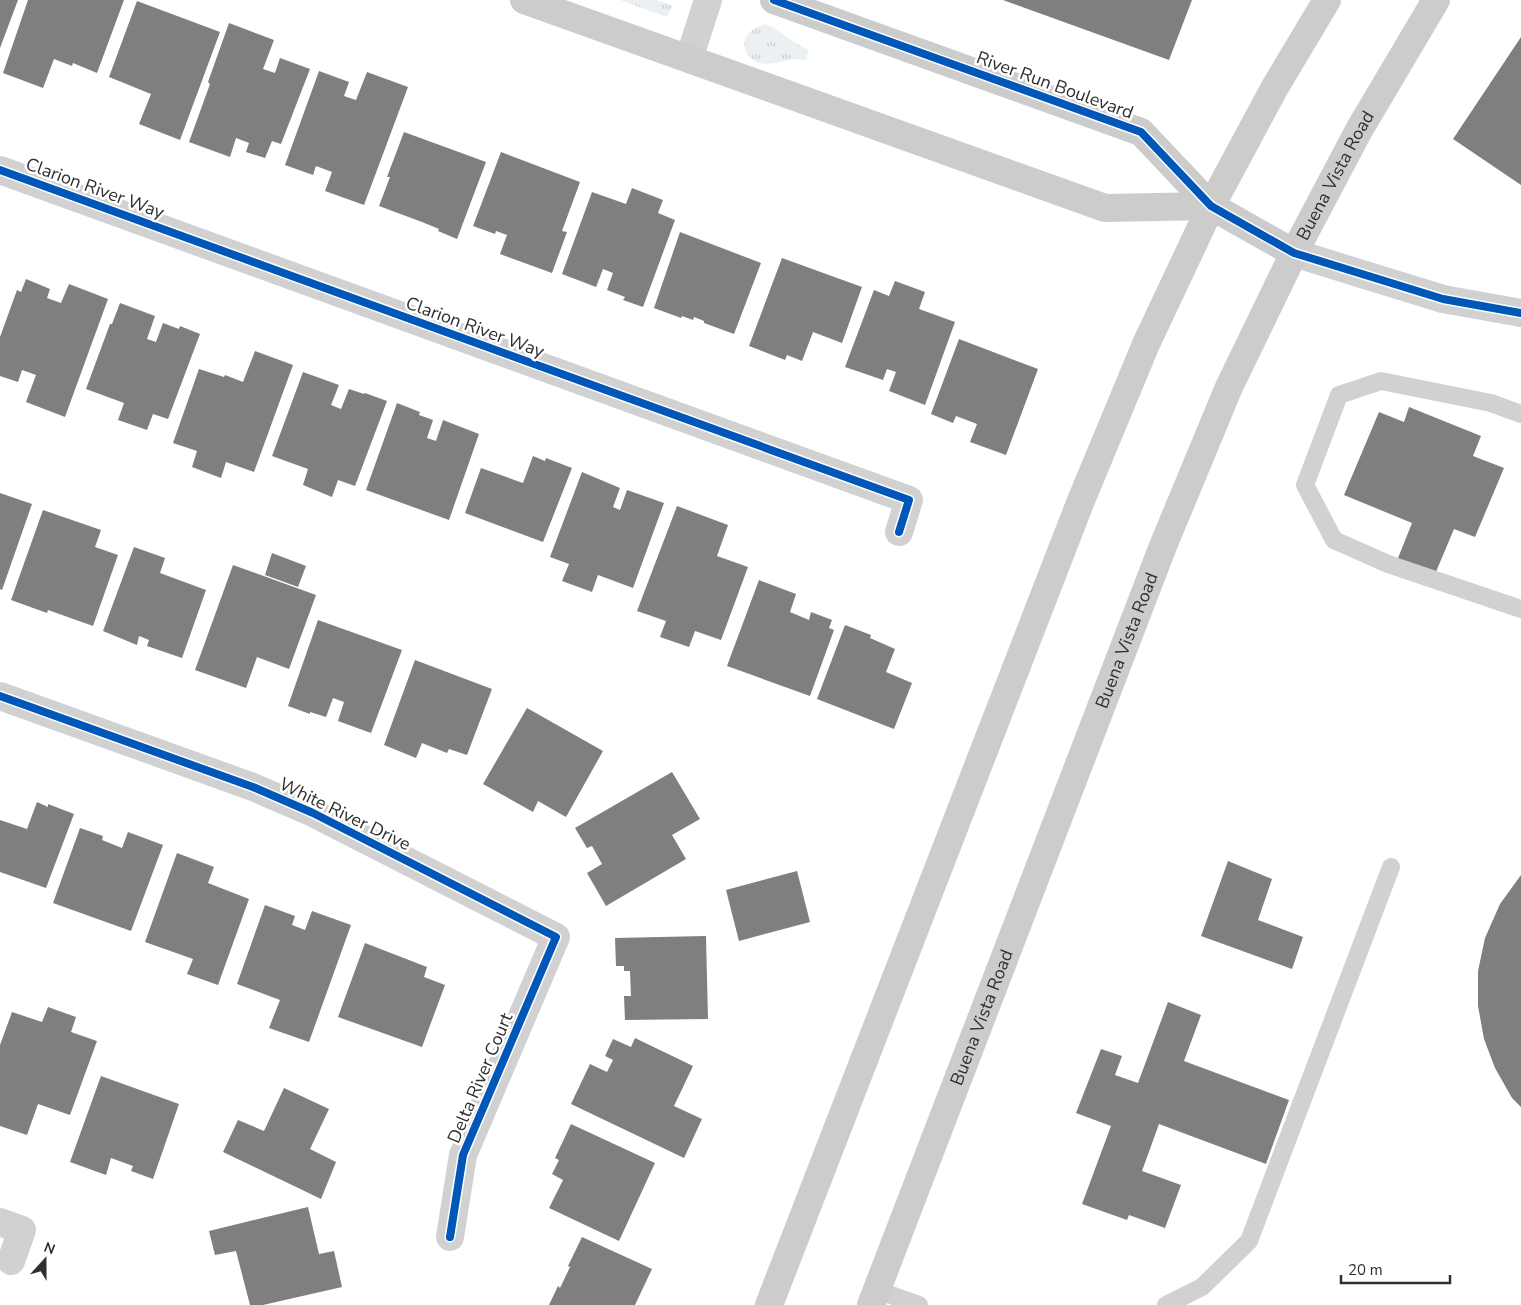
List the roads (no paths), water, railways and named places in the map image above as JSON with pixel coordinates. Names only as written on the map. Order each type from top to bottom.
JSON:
[{"type":"main road","points":[[524,0],[1105,208],[1211,206]]},
{"type":"main road","name":"River Run Boulevard","points":[[774,0],[1141,132],[1211,206],[1294,252]]},
{"type":"main road","points":[[769,1305],[1080,504],[1146,344],[1211,206],[1276,87],[1327,0]]},
{"type":"main road","name":"Buena Vista Road","points":[[874,1297],[1163,546],[1229,387],[1294,252],[1358,130],[1436,0]]},
{"type":"street","points":[[689,59],[708,0]]},
{"type":"street","name":"Clarion River Way","points":[[0,170],[909,500],[898,532]]},
{"type":"street","points":[[1294,252],[1443,299],[1521,312]]},
{"type":"street","name":"White River Drive","points":[[0,696],[252,788],[313,813],[556,937]]},
{"type":"street","name":"Delta River Court","points":[[450,1237],[463,1155],[556,937]]},
{"type":"street","points":[[0,1222],[22,1230],[11,1261]]},
{"type":"lane","points":[[1521,414],[1491,403],[1381,381],[1339,395],[1306,485],[1334,540],[1388,564],[1521,609]]},
{"type":"lane","points":[[1166,1305],[1202,1287],[1249,1241],[1391,867]]},
{"type":"lane","points":[[874,1297],[919,1305]]}]
